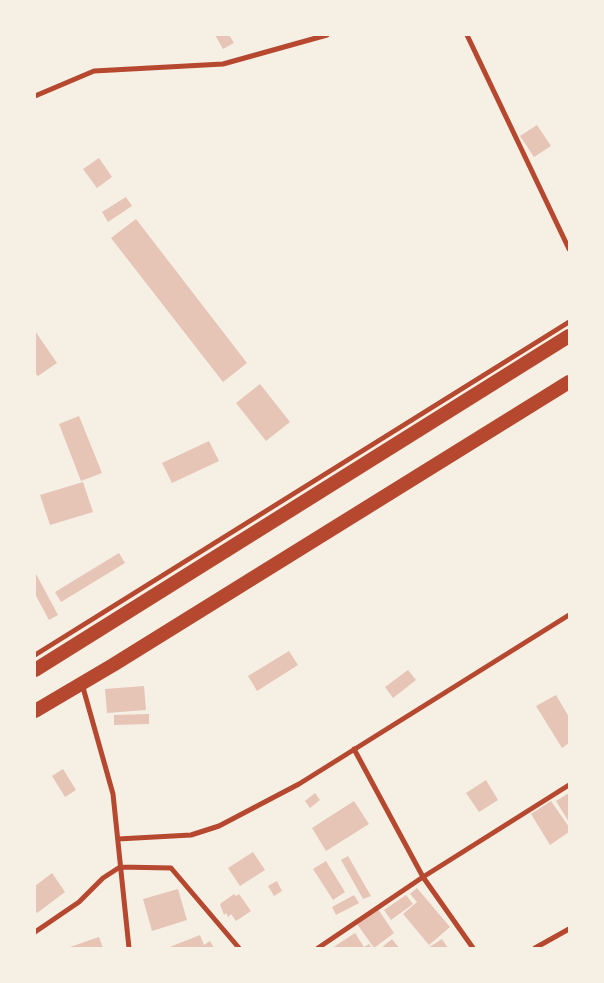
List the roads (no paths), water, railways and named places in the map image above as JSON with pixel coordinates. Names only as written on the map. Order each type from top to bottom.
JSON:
[{"type":"highway","points":[[35,670],[569,336]]},
{"type":"highway","points":[[35,711],[113,665],[569,382]]},
{"type":"street","points":[[35,96],[94,71],[223,64],[327,35]]},
{"type":"street","points":[[467,35],[569,249]]},
{"type":"street","points":[[35,655],[569,322]]},
{"type":"street","points":[[118,839],[191,834],[219,826],[299,784],[569,615]]},
{"type":"street","points":[[82,682],[113,794],[129,948]]},
{"type":"street","points":[[354,749],[423,877],[473,948]]},
{"type":"street","points":[[318,948],[423,877],[569,785]]},
{"type":"street","points":[[35,932],[79,902],[103,878],[120,867],[171,868],[239,948]]},
{"type":"street","points":[[535,948],[569,929]]}]
